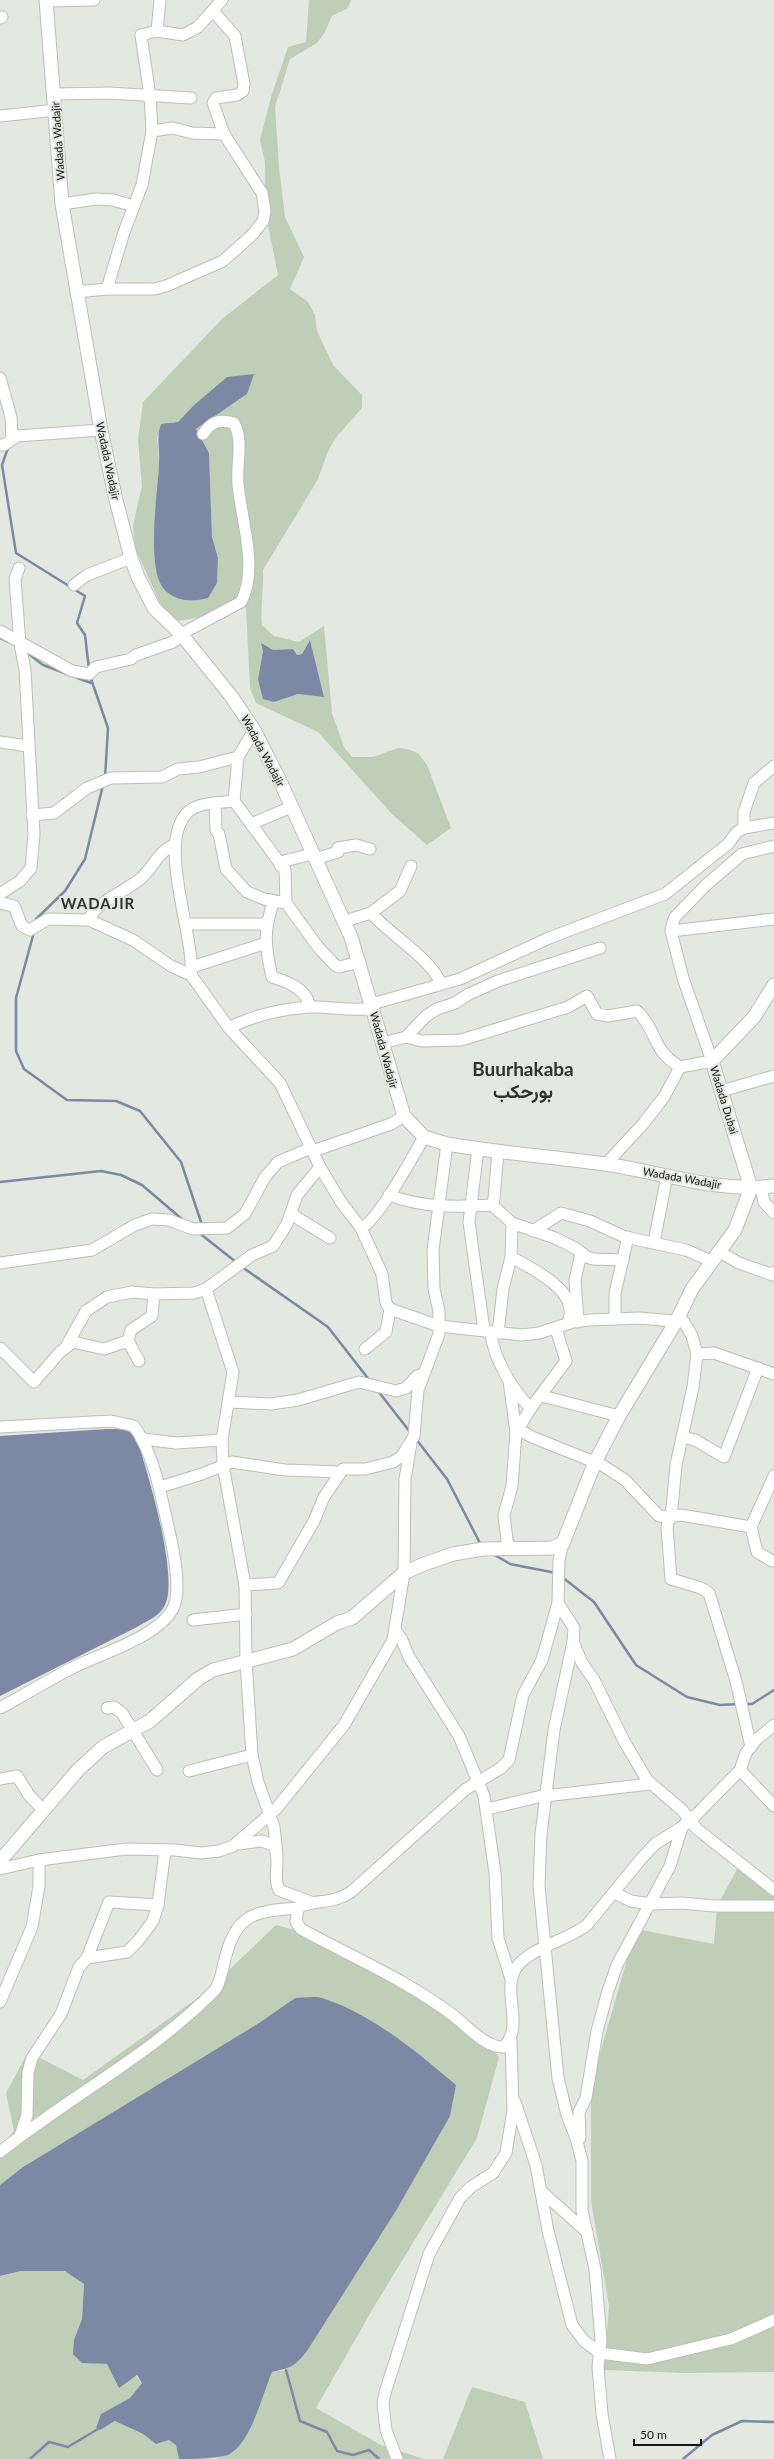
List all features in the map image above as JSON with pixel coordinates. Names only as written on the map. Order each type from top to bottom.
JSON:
[{"type":"street","points":[[46,0],[94,0]]},
{"type":"street","name":"Wadada Wadajir","points":[[46,0],[55,94],[62,204],[76,292],[114,496],[138,577],[154,608],[181,635],[231,696],[254,730],[345,921],[360,962],[404,1116],[424,1137],[448,1144],[606,1164],[667,1176],[762,1187]]},
{"type":"street","points":[[158,31],[160,0]]},
{"type":"street","points":[[107,289],[142,186],[152,131],[150,96],[141,35],[158,31],[184,36],[198,27],[222,0]]},
{"type":"street","points":[[76,292],[107,289],[154,289],[182,280],[199,270],[223,261],[263,221],[266,211],[262,193],[224,134],[214,99],[237,95],[243,92],[244,84],[235,36],[213,11]]},
{"type":"street","points":[[55,94],[124,94],[191,98]]},
{"type":"street","points":[[0,116],[56,110]]},
{"type":"street","points":[[152,131],[173,128],[192,133],[224,134]]},
{"type":"street","points":[[62,204],[96,199],[113,200],[134,206]]},
{"type":"street","points":[[0,378],[11,417],[12,438]]},
{"type":"street","points":[[0,631],[20,644],[72,671],[89,674],[96,667],[131,659],[136,655],[173,642],[181,635],[241,602],[246,592],[248,574],[245,519],[237,482],[239,433],[234,423],[223,420],[214,422],[203,434]]},
{"type":"street","points":[[0,445],[4,445],[12,438],[44,433],[101,430]]},
{"type":"street","points":[[74,585],[87,574],[132,558]]},
{"type":"street","points":[[0,894],[20,882],[31,868],[34,834],[25,670],[20,644],[14,579],[19,568]]},
{"type":"street","points":[[254,730],[238,757],[234,801],[285,870],[287,878],[286,903],[318,947],[335,965],[339,967],[360,962]]},
{"type":"street","points":[[0,742],[28,746]]},
{"type":"street","points":[[32,815],[54,813],[63,808],[87,788],[111,778],[162,777],[178,769],[199,767],[238,757]]},
{"type":"street","points":[[744,828],[744,812],[754,783],[774,766]]},
{"type":"street","points":[[234,801],[199,806],[190,811],[178,828],[175,845],[178,888],[186,924],[191,971],[229,1028],[280,1083],[320,1167],[341,1202],[361,1228],[382,1274],[386,1303],[390,1309],[440,1326],[522,1335],[556,1329],[566,1324],[578,1322],[615,1319],[677,1320],[684,1322],[692,1336],[697,1354],[693,1387],[676,1465],[672,1508],[667,1527],[671,1579],[709,1592],[736,1682],[751,1747]]},
{"type":"street","points":[[214,803],[216,830],[219,834],[226,869],[247,892],[274,901],[286,903]]},
{"type":"street","points":[[251,824],[291,806]]},
{"type":"street","points":[[229,1028],[264,1015],[309,1007],[359,1011],[440,984],[460,979],[549,938],[665,894],[728,844],[737,832],[744,828],[774,823]]},
{"type":"street","points":[[89,920],[96,909],[139,880],[166,850],[175,845]]},
{"type":"street","points":[[280,865],[284,861],[338,852],[338,848],[356,845],[370,849]]},
{"type":"street","points":[[406,1037],[422,1042],[461,1040],[568,1007],[588,996],[597,1014],[608,1016],[637,1012],[650,1028],[657,1047],[669,1060],[680,1067],[712,1061],[683,978],[671,931],[675,917],[706,885],[742,854],[774,846]]},
{"type":"street","points":[[345,921],[371,913],[400,891],[411,866]]},
{"type":"street","points":[[274,901],[266,924],[266,943],[272,977],[294,986],[308,1000],[309,1007]]},
{"type":"street","points":[[0,903],[14,906],[22,926],[30,930],[48,919],[89,920],[128,937],[171,966],[191,971],[266,943]]},
{"type":"street","points":[[371,913],[381,924],[432,969],[440,984]]},
{"type":"street","points":[[671,931],[774,919]]},
{"type":"street","points":[[186,924],[266,924]]},
{"type":"street","points":[[383,1043],[406,1037],[426,1016],[437,1009],[518,974],[600,948]]},
{"type":"street","points":[[512,956],[518,974]]},
{"type":"street","name":"Wadada Dubai","points":[[762,1187],[722,1091],[712,1061],[770,1000],[774,985]]},
{"type":"street","points":[[606,1164],[643,1124],[664,1097],[680,1067]]},
{"type":"street","points":[[722,1091],[774,1076]]},
{"type":"street","points":[[0,1264],[92,1250],[135,1225],[152,1219],[169,1220],[192,1229],[227,1228],[245,1214],[274,1165],[312,1150],[391,1124],[404,1116]]},
{"type":"street","points":[[361,1228],[368,1226],[382,1207],[424,1137]]},
{"type":"street","points":[[233,1846],[270,1815],[288,1796],[344,1725],[392,1640],[404,1574],[405,1479],[411,1442],[415,1428],[418,1390],[437,1341],[440,1326],[437,1298],[434,1289],[433,1250],[448,1144]]},
{"type":"street","points":[[478,1149],[469,1207],[471,1242],[494,1349],[507,1375],[531,1408]]},
{"type":"street","points":[[492,1205],[494,1199],[498,1151]]},
{"type":"street","points":[[0,1348],[34,1382],[67,1345],[86,1311],[107,1297],[132,1292],[154,1294],[194,1293],[206,1289],[252,1255],[273,1246],[292,1214],[297,1195],[320,1167]]},
{"type":"street","points":[[654,1242],[667,1176]]},
{"type":"street","points":[[762,1187],[764,1202],[774,1213]]},
{"type":"street","points":[[0,2152],[20,2136],[168,2031],[216,1989],[227,1949],[238,1928],[247,1917],[271,1910],[298,1908],[313,1903],[340,1900],[351,1892],[466,1789],[501,1768],[509,1760],[517,1713],[523,1695],[542,1660],[558,1603],[559,1560],[563,1543],[595,1462],[619,1416],[677,1320],[692,1289],[762,1187]]},
{"type":"street","points":[[389,1195],[413,1203],[439,1206],[469,1207],[492,1205],[512,1223],[555,1238],[575,1248],[581,1254],[593,1259],[623,1260]]},
{"type":"street","points":[[533,1231],[562,1213],[590,1221],[628,1237],[714,1256],[773,1274],[774,1272]]},
{"type":"street","points":[[292,1214],[330,1238]]},
{"type":"street","points":[[491,1332],[511,1257],[512,1223]]},
{"type":"street","points":[[615,1319],[615,1293],[628,1237]]},
{"type":"street","points":[[578,1322],[575,1280],[581,1254]]},
{"type":"street","points":[[511,1257],[540,1274],[565,1293],[570,1304],[570,1317],[566,1324]]},
{"type":"street","points":[[206,1289],[233,1372],[222,1440],[223,1465],[245,1585],[246,1661],[252,1755],[258,1782],[274,1827],[277,1854],[276,1885],[279,1890],[313,1903]]},
{"type":"street","points":[[139,1361],[128,1341],[131,1330],[152,1316],[154,1294]]},
{"type":"street","points":[[365,1349],[386,1332],[390,1309]]},
{"type":"street","points":[[518,1431],[531,1408],[542,1396],[566,1361],[556,1329]]},
{"type":"street","points":[[67,1345],[73,1342],[94,1349],[104,1349],[128,1341]]},
{"type":"street","points":[[697,1354],[714,1352],[774,1374]]},
{"type":"street","points":[[683,1437],[695,1440],[724,1457],[758,1368]]},
{"type":"street","points":[[228,1402],[271,1404],[298,1400],[359,1382],[396,1390],[406,1388],[418,1376],[423,1374]]},
{"type":"street","points":[[507,1375],[518,1431],[512,1486],[504,1515],[508,1548]]},
{"type":"street","points":[[542,1396],[619,1416]]},
{"type":"street","points":[[0,1427],[110,1421],[134,1426],[143,1439],[160,1487],[169,1530],[177,1594],[168,1616],[159,1624],[73,1668],[0,1708]]},
{"type":"street","points":[[518,1431],[595,1462],[625,1480],[659,1516],[669,1517],[681,1515],[751,1527]]},
{"type":"street","points":[[143,1439],[154,1442],[222,1440]]},
{"type":"street","points":[[245,1585],[278,1583],[343,1469],[365,1469],[392,1462],[402,1456],[411,1442]]},
{"type":"street","points":[[160,1487],[202,1474],[232,1462],[285,1470],[340,1472]]},
{"type":"street","points":[[772,1561],[757,1552],[751,1527],[774,1476]]},
{"type":"street","points":[[0,1861],[78,1770],[92,1757],[132,1730],[150,1721],[198,1679],[213,1670],[293,1649],[337,1622],[352,1618],[404,1574],[453,1554],[483,1549],[552,1548],[563,1543]]},
{"type":"street","points":[[558,1603],[574,1628],[573,1642],[554,1730],[545,1795],[540,1886],[545,1948],[560,2084],[582,2161]]},
{"type":"street","points":[[193,1620],[246,1614]]},
{"type":"street","points":[[395,1630],[402,1640],[409,1657],[459,1736],[478,1782],[487,1809],[495,1873],[498,1938],[511,1979],[514,2028],[511,2040],[513,2096],[506,2153],[493,2173],[471,2187],[460,2198],[429,2254],[383,2404],[386,2430],[397,2459]]},
{"type":"street","points":[[573,1642],[582,1664],[594,1680],[624,1742],[650,1784],[669,1798],[689,1818],[697,1829],[774,1890]]},
{"type":"street","points":[[107,1708],[114,1707],[122,1713],[157,1770]]},
{"type":"street","points":[[511,1979],[523,1960],[576,1934],[587,1925],[615,1893],[629,1872],[655,1844],[682,1827],[689,1818],[697,1814],[740,1770],[751,1747],[774,1725]]},
{"type":"street","points":[[189,1772],[252,1755]]},
{"type":"street","points":[[740,1770],[774,1806]]},
{"type":"street","points":[[0,1779],[17,1776],[29,1795],[44,1810]]},
{"type":"street","points":[[487,1809],[545,1795],[650,1784]]},
{"type":"street","points":[[610,2459],[602,2414],[598,2366],[600,2352],[600,2309],[596,2269],[582,2211],[582,2161],[579,2112],[586,2098],[597,2030],[617,1965],[651,1904],[676,1854],[682,1827]]},
{"type":"street","points":[[0,1868],[39,1860],[126,1850],[165,1850],[210,1853],[233,1846],[262,1841],[273,1845],[277,1854]]},
{"type":"street","points":[[87,1958],[127,1952],[138,1941],[153,1921],[158,1905],[165,1850]]},
{"type":"street","points":[[0,2002],[32,1927],[39,1886],[39,1860]]},
{"type":"street","points":[[615,1893],[631,1901],[651,1904],[681,1902],[715,1906],[774,1906]]},
{"type":"street","points":[[20,2136],[27,2115],[28,2072],[32,2058],[61,2014],[79,1966],[87,1958],[109,1902],[158,1905]]},
{"type":"street","points":[[298,1908],[296,1922],[301,1929],[401,1981],[436,2003],[497,2048],[504,2047],[511,2040]]},
{"type":"street","points":[[513,2096],[536,2165],[548,2231],[572,2325],[584,2341],[600,2352],[625,2354],[647,2359],[731,2339],[774,2320]]},
{"type":"street","points":[[541,2191],[587,2232]]},
{"type":"green space","points":[[309,0],[351,0],[348,8],[332,16],[325,32],[317,43],[290,59],[275,107],[279,167],[285,217],[304,257],[290,289],[308,302],[315,315],[317,331],[333,365],[362,395],[362,408],[338,435],[329,449],[317,481],[263,570],[261,611],[262,625],[274,636],[299,642],[324,626],[332,713],[344,747],[352,757],[373,757],[398,748],[407,749],[418,753],[427,765],[451,828],[427,845],[392,814],[318,732],[256,703],[250,688],[246,607],[226,613],[178,621],[161,605],[135,548],[133,525],[142,486],[138,440],[143,402],[222,319],[278,275],[265,210],[265,162],[260,140],[271,97],[288,47],[306,42]],"holes":[[[227,377],[247,394],[196,429],[209,453],[212,537],[218,558],[217,583],[154,541],[159,462],[157,436],[172,422],[178,422],[194,405]],[[310,640],[324,697],[298,694],[274,702],[258,679],[263,651],[293,649],[296,655],[302,654]]]},
{"type":"green space","points":[[742,1860],[774,1885],[774,2372],[686,2373],[604,2370],[609,2306],[591,2201],[591,2084],[636,1929],[714,1944],[717,1906]]},
{"type":"green space","points":[[276,1925],[313,1935],[474,2029],[499,2057],[477,2138],[375,2305],[316,2408],[381,2445],[424,2459],[215,2459],[220,2457],[262,2394],[272,2372],[286,2370],[456,2085],[425,2059],[362,2016],[295,1998],[259,2023],[23,2167],[0,2185],[0,2147],[14,2131],[6,2093],[28,2052],[83,2080],[206,1992]]},
{"type":"green space","points":[[65,2270],[84,2284],[82,2319],[74,2340],[82,2363],[99,2363],[124,2368],[137,2377],[142,2383],[130,2398],[101,2414],[100,2430],[115,2421],[143,2434],[156,2443],[169,2440],[176,2445],[179,2459],[0,2459],[0,2276],[21,2271]]},
{"type":"green space","points":[[472,2387],[525,2402],[543,2459],[443,2459]]},
{"type":"water","points":[[254,374],[247,394],[196,429],[209,453],[212,537],[218,558],[217,583],[208,598],[184,600],[173,596],[163,588],[158,577],[155,563],[154,527],[159,463],[158,439],[161,424],[178,422],[194,405],[227,377]]},
{"type":"water","points":[[310,640],[324,697],[298,694],[274,702],[263,699],[258,679],[263,651],[261,643],[273,650],[293,649],[297,655],[302,654]]},
{"type":"water","points":[[107,1429],[122,1430],[132,1433],[137,1438],[139,1444],[152,1490],[166,1555],[168,1592],[165,1605],[157,1615],[137,1627],[0,1696],[0,1436]]},
{"type":"water","points":[[319,1997],[341,2005],[376,2024],[410,2047],[456,2085],[450,2116],[397,2209],[307,2351],[292,2366],[272,2372],[255,2418],[243,2441],[228,2455],[211,2458],[179,2459],[176,2445],[169,2440],[156,2444],[143,2434],[115,2421],[100,2430],[96,2428],[101,2414],[130,2398],[142,2383],[137,2375],[119,2388],[107,2364],[82,2363],[73,2354],[74,2340],[82,2319],[84,2284],[65,2271],[21,2271],[0,2276],[0,2185],[23,2167],[259,2023],[295,1998]]},
{"type":"waterway","points":[[9,445],[2,465],[16,553],[85,596],[77,623],[85,635],[89,669]]},
{"type":"waterway","points":[[0,638],[9,642]]},
{"type":"waterway","points":[[25,651],[43,665],[91,683]]},
{"type":"waterway","points":[[90,676],[108,728],[105,778]]},
{"type":"waterway","points":[[35,923],[36,919],[65,891],[85,859],[103,785]]},
{"type":"waterway","points":[[34,932],[16,998],[16,1051],[24,1069],[67,1100],[116,1101],[140,1111],[181,1162],[202,1225]]},
{"type":"waterway","points":[[0,1182],[101,1171],[121,1175],[142,1185],[183,1220]]},
{"type":"waterway","points":[[198,1232],[236,1262]]},
{"type":"waterway","points":[[242,1267],[328,1327],[370,1381]]},
{"type":"waterway","points":[[378,1391],[410,1432]]},
{"type":"waterway","points":[[416,1439],[447,1479],[481,1545]]},
{"type":"waterway","points":[[493,1554],[510,1564],[556,1573]]},
{"type":"waterway","points":[[562,1577],[594,1602],[636,1665],[687,1697],[720,1705],[738,1704]]},
{"type":"waterway","points":[[743,1704],[752,1704],[774,1690]]},
{"type":"waterway","points":[[286,2370],[300,2421],[327,2432],[337,2451],[353,2455],[369,2450],[379,2459]]},
{"type":"waterway","points":[[683,2459],[712,2435],[742,2421],[774,2422]]},
{"type":"waterway","points":[[30,2459],[49,2442],[68,2447],[98,2429]]},
{"type":"district","name":"WADAJIR","points":[[98,904]]},
{"type":"district","name":"Buurhakaba بورحكب","points":[[523,1080]]}]
